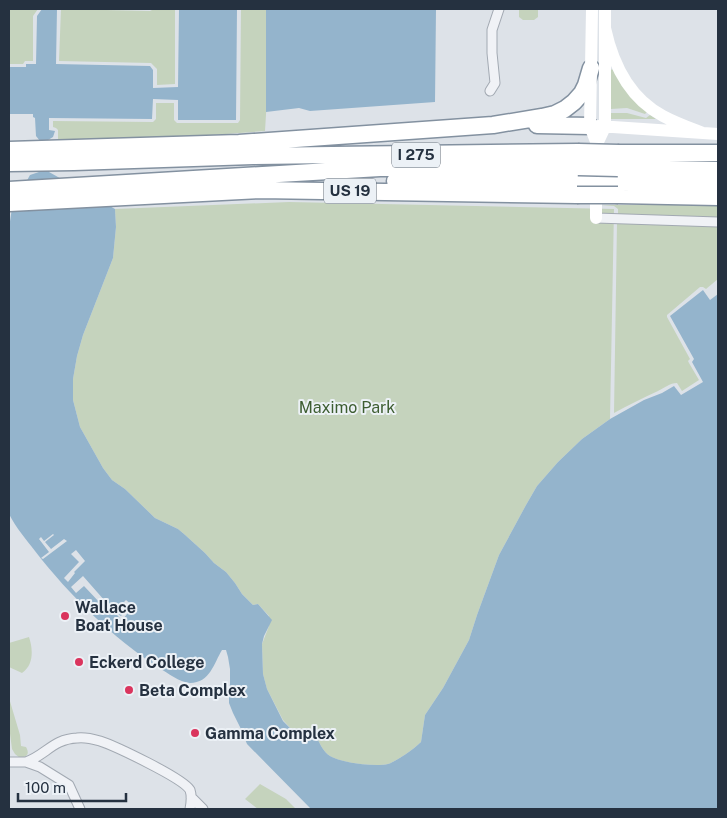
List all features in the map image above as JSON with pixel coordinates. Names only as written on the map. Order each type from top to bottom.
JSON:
[{"type":"highway","points":[[493,125],[542,117],[565,109],[582,93],[591,68]]},
{"type":"highway","points":[[9,150],[73,155],[493,125],[598,126]]},
{"type":"highway","name":"I 275","points":[[9,163],[73,155],[619,160],[718,153]]},
{"type":"highway","name":"I 275","points":[[9,190],[123,190],[283,174],[390,168],[486,166],[578,160]]},
{"type":"highway","name":"I 275","points":[[619,160],[718,170]]},
{"type":"highway","points":[[283,174],[306,180],[718,183]]},
{"type":"highway","name":"US 19","points":[[9,203],[123,190],[260,190],[718,197]]},
{"type":"street","points":[[490,91],[495,83],[492,30],[499,9]]},
{"type":"street","points":[[592,9],[591,68],[598,126]]},
{"type":"street","points":[[592,24],[599,21],[605,12]]},
{"type":"street","points":[[605,12],[597,144],[596,218],[718,222]]},
{"type":"street","points":[[605,28],[610,50],[618,69],[634,93],[662,116],[703,133]]},
{"type":"street","points":[[598,126],[718,134]]},
{"type":"street","points":[[9,762],[30,761],[64,740],[78,738],[100,741],[120,749],[180,780],[190,790],[190,809]]},
{"type":"street","points":[[30,761],[69,785],[80,809]]},
{"type":"street","points":[[191,797],[203,809]]},
{"type":"green space","points":[[9,9],[38,9],[33,16],[33,61],[25,61],[23,64],[9,64]]},
{"type":"green space","points":[[61,9],[150,11],[154,9],[175,9],[175,84],[157,85],[157,69],[151,63],[59,61]]},
{"type":"green space","points":[[241,9],[266,9],[267,98],[265,131],[58,145],[58,130],[53,127],[53,121],[153,122],[156,119],[156,103],[174,103],[174,120],[177,123],[238,123],[240,120]]},
{"type":"green space","points":[[519,9],[538,9],[538,17],[534,20],[523,20],[519,17]]},
{"type":"green space","points":[[612,69],[647,112],[645,114],[627,108],[611,109]]},
{"type":"green space","points":[[611,113],[627,113],[646,118],[650,115],[656,119],[611,119]]},
{"type":"green space","name":"Maximo Park","points":[[289,202],[614,209],[610,419],[582,439],[537,486],[499,555],[469,640],[443,688],[425,715],[421,742],[388,764],[358,764],[342,761],[330,756],[318,740],[291,729],[283,720],[267,689],[263,674],[262,644],[269,626],[269,616],[258,604],[253,605],[242,594],[226,572],[184,534],[155,518],[125,489],[112,480],[103,468],[80,427],[73,400],[73,379],[77,356],[83,335],[113,258],[116,227],[115,209]]},
{"type":"green space","points":[[600,205],[718,205],[718,218],[618,215],[618,209],[614,206]]},
{"type":"green space","points":[[617,223],[718,225],[718,279],[706,289],[700,287],[667,315],[699,380],[682,391],[677,383],[669,385],[614,413]]},
{"type":"green space","points":[[29,637],[32,656],[29,666],[22,673],[9,667],[9,643]]},
{"type":"green space","points":[[9,698],[20,735],[21,746],[26,747],[28,752],[22,758],[15,754],[12,749],[9,726]]},
{"type":"green space","points":[[260,784],[286,799],[295,808],[258,809],[245,799]]},
{"type":"water","points":[[42,9],[57,9],[56,64],[150,66],[153,70],[153,88],[178,87],[179,9],[237,9],[236,120],[178,120],[178,100],[153,99],[152,119],[49,118],[49,130],[55,131],[53,137],[48,140],[49,172],[115,209],[116,227],[113,258],[83,335],[77,356],[73,379],[73,400],[80,427],[103,468],[112,480],[125,489],[155,518],[184,534],[226,572],[242,594],[253,605],[258,604],[272,620],[262,644],[263,674],[267,689],[283,721],[291,729],[318,740],[330,756],[342,761],[359,764],[388,764],[421,742],[425,715],[443,688],[469,640],[499,555],[537,486],[582,439],[610,419],[674,386],[681,395],[703,382],[692,362],[694,359],[670,316],[703,290],[710,300],[718,294],[718,809],[311,809],[247,744],[229,703],[230,669],[226,650],[222,650],[207,676],[202,680],[190,683],[178,679],[142,656],[108,629],[77,600],[48,568],[9,514],[9,228],[12,208],[30,175],[39,172],[40,141],[36,136],[33,114],[9,114],[9,67],[26,67],[26,64],[36,64],[37,16]]},
{"type":"water","points":[[266,9],[436,9],[435,102],[310,111],[299,108],[266,112]]},
{"type":"pier","points":[[53,534],[45,542],[51,549],[64,539],[67,541],[43,559],[41,558],[49,552],[39,539],[41,537],[44,541]]},
{"type":"pier","points":[[76,550],[85,561],[74,572],[68,582],[64,578],[79,562],[71,554]]},
{"type":"pier","points":[[83,576],[112,609],[108,613],[102,606],[98,610],[97,608],[101,604],[84,586],[76,593],[71,587]]},
{"type":"pier","points":[[126,600],[133,606],[117,627],[114,626],[120,618],[117,615],[121,616],[125,611],[123,608],[126,610],[129,607],[124,602]]},
{"type":"place","name":"Wallace Boat House","points":[[65,616]]},
{"type":"place","name":"Eckerd College","points":[[79,662]]},
{"type":"place","name":"Beta Complex","points":[[129,690]]},
{"type":"place","name":"Gamma Complex","points":[[195,733]]}]
